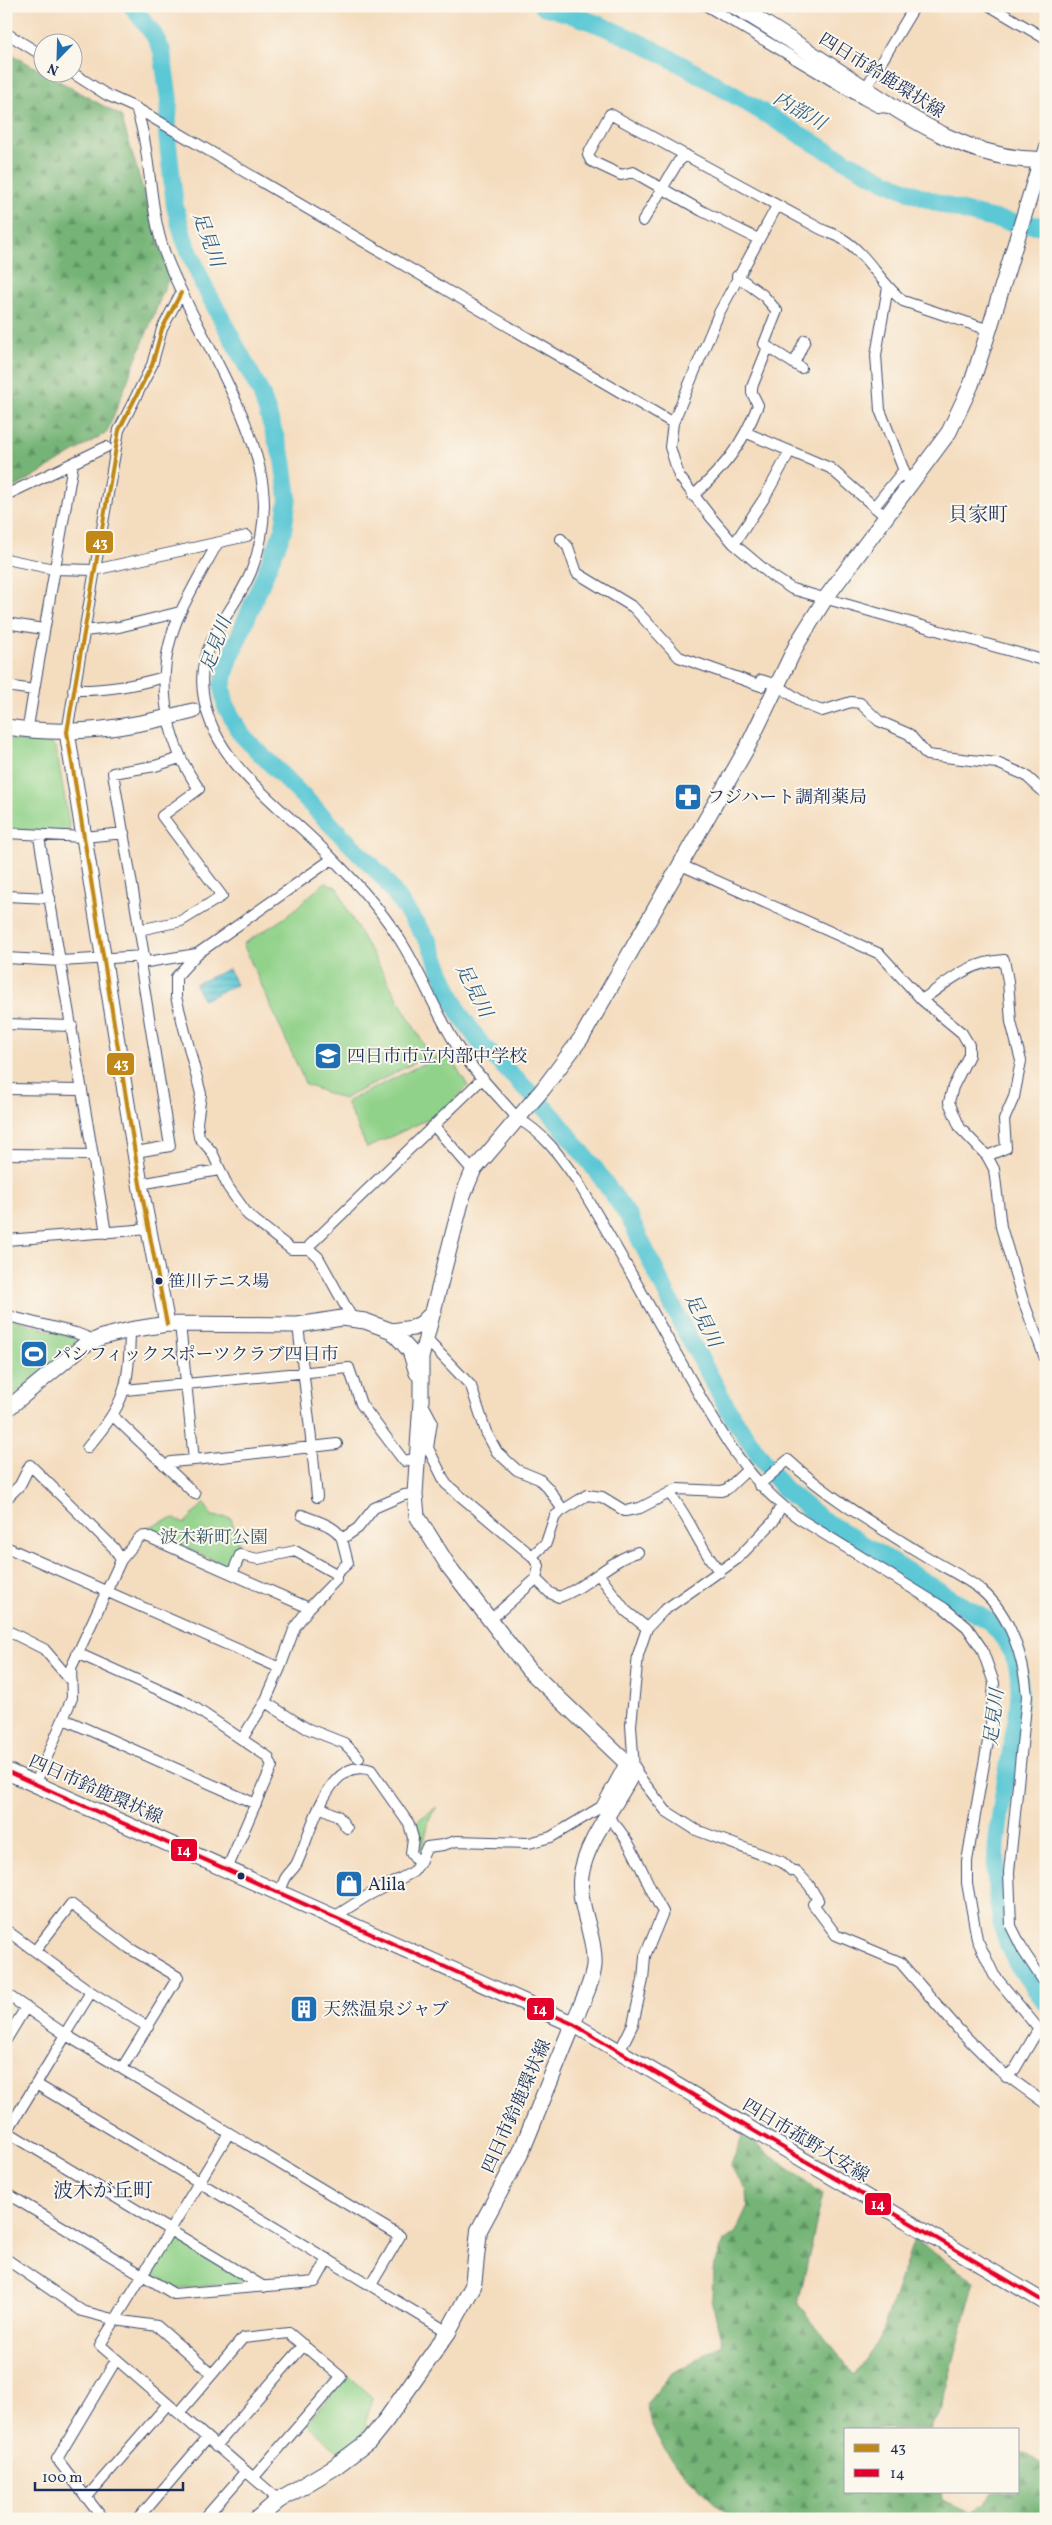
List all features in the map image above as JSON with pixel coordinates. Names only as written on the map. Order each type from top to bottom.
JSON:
[{"type":"main road","name":"四日市鈴鹿環状線","points":[[735,6],[893,108],[939,134],[969,146],[1003,156],[1041,164]]},
{"type":"main road","name":"四日市鈴鹿環状線","points":[[6,1772],[573,2024],[522,2152],[479,2230],[473,2286],[448,2332],[369,2441],[339,2464],[279,2500],[257,2519]]},
{"type":"street","points":[[707,6],[863,99],[878,107],[893,108]]},
{"type":"street","points":[[865,89],[915,6]]},
{"type":"street","points":[[990,6],[1046,39]]},
{"type":"street","points":[[6,33],[32,50]]},
{"type":"street","points":[[82,79],[139,110],[673,424]]},
{"type":"street","points":[[139,110],[154,210],[163,248],[180,293],[248,430],[261,476],[264,504],[258,544],[250,573],[210,641],[204,659],[203,699],[211,724],[243,774],[332,859],[374,905],[399,938],[434,1008],[462,1052],[519,1118],[548,1143],[576,1179],[715,1420],[747,1470],[782,1506],[944,1608],[967,1627],[982,1649],[994,1683],[991,1724],[971,1828],[967,1862],[967,1883],[977,1939],[994,1975],[1042,2034],[1015,2069],[1006,2076]]},
{"type":"street","points":[[758,239],[633,172],[621,175],[600,166],[588,158],[610,114],[777,206],[841,238],[854,248],[888,287],[903,301],[991,325]]},
{"type":"street","points":[[1046,143],[971,385],[949,432],[826,599],[797,644],[748,746],[582,1037],[543,1089],[473,1171],[456,1221],[421,1358],[421,1451],[416,1494],[417,1516],[449,1567],[528,1669],[630,1766],[666,1811],[680,1822],[696,1830],[782,1862],[792,1871],[796,1871],[818,1900],[813,1904],[836,1936],[900,1962],[958,2029],[1006,2076],[1046,2104]]},
{"type":"street","points":[[643,221],[678,162],[686,155]]},
{"type":"street","points":[[777,206],[737,276],[684,392],[670,439],[672,459],[679,476],[693,496],[734,544],[784,584],[826,599],[1046,661]]},
{"type":"street","points":[[737,276],[763,296],[778,311],[764,344],[768,348],[797,366],[805,340]]},
{"type":"street","points":[[888,287],[876,355],[880,410],[910,486]]},
{"type":"street","points":[[180,293],[162,329],[152,365],[119,430],[67,732],[140,1184],[186,1384],[194,1460]]},
{"type":"street","points":[[693,496],[732,457],[747,433],[758,405],[752,393],[752,387],[768,348]]},
{"type":"street","points":[[747,433],[830,468],[886,518]]},
{"type":"street","points":[[6,495],[106,447]]},
{"type":"street","points":[[734,544],[766,497],[790,451]]},
{"type":"street","points":[[29,721],[43,629],[73,464]]},
{"type":"street","points":[[874,507],[904,470]]},
{"type":"street","points":[[6,559],[54,569],[94,570],[218,544],[247,536]]},
{"type":"street","points":[[561,539],[568,546],[577,573],[633,607],[679,657],[761,683],[777,685],[807,705],[822,711],[851,702],[860,703],[879,721],[909,734],[927,755],[996,763],[1025,774],[1046,793]]},
{"type":"street","points":[[140,930],[181,921],[222,896],[162,816],[198,789],[180,758],[166,718],[164,676],[170,645],[180,612],[218,544]]},
{"type":"street","points":[[84,631],[119,627],[180,612]]},
{"type":"street","points":[[6,623],[43,629]]},
{"type":"street","points":[[73,690],[99,691],[136,685],[164,676]]},
{"type":"street","points":[[6,686],[34,690]]},
{"type":"street","points":[[6,727],[67,732],[116,729],[193,711]]},
{"type":"street","points":[[136,1152],[170,1146],[144,956],[113,773],[155,766],[180,758]]},
{"type":"street","points":[[6,834],[40,837],[84,837],[124,833]]},
{"type":"street","points":[[40,837],[106,1233]]},
{"type":"street","points":[[332,859],[197,954],[176,977],[176,997],[200,1094],[197,1123],[199,1136],[212,1152],[228,1187],[248,1215],[291,1249],[309,1249],[318,1257],[352,1318]]},
{"type":"street","points":[[681,865],[880,954],[922,1000],[962,1033],[969,1045],[970,1055],[952,1087],[950,1102],[960,1128],[987,1156],[994,1169],[1001,1227],[1023,1300],[1046,1361]]},
{"type":"street","points":[[6,896],[50,898]]},
{"type":"street","points":[[6,958],[61,961],[143,959],[197,954]]},
{"type":"street","points":[[922,1000],[963,970],[984,961],[1004,960],[1008,981],[1011,1022],[1021,1066],[1014,1098],[1004,1120],[1006,1148],[987,1156]]},
{"type":"street","points":[[6,1024],[72,1026]]},
{"type":"street","points":[[309,1249],[310,1244],[483,1078]]},
{"type":"street","points":[[6,1089],[82,1090]]},
{"type":"street","points":[[434,1126],[473,1171]]},
{"type":"street","points":[[6,1154],[93,1155]]},
{"type":"street","points":[[140,1184],[219,1170]]},
{"type":"street","points":[[6,1240],[149,1229]]},
{"type":"street","points":[[6,1410],[82,1346],[94,1340],[130,1330],[173,1324],[298,1325],[352,1318],[392,1331],[413,1328],[422,1323],[434,1310]]},
{"type":"street","points":[[6,1313],[12,1317],[76,1333],[94,1340]]},
{"type":"street","points":[[298,1325],[317,1497]]},
{"type":"street","points":[[87,1448],[113,1416],[125,1390],[130,1360],[130,1330]]},
{"type":"street","points":[[392,1331],[410,1350],[420,1384]]},
{"type":"street","points":[[426,1339],[471,1386],[488,1438],[496,1452],[517,1470],[539,1478],[563,1510]]},
{"type":"street","points":[[125,1390],[349,1368],[361,1404],[404,1461],[421,1451]]},
{"type":"street","points":[[113,1416],[195,1494]]},
{"type":"street","points":[[171,1462],[337,1444]]},
{"type":"street","points":[[421,1451],[446,1484],[532,1556],[540,1570],[536,1578],[490,1620]]},
{"type":"street","points":[[760,1484],[788,1460],[815,1484],[869,1522],[981,1590],[1004,1619],[1014,1639],[1025,1670],[1027,1696],[1009,1872],[1012,1926],[1024,1952],[1046,1985]]},
{"type":"street","points":[[6,1499],[20,1485],[30,1465],[114,1548],[121,1560]]},
{"type":"street","points":[[532,1556],[546,1543],[555,1516],[587,1495],[602,1497],[624,1510],[640,1508],[677,1489],[721,1491],[727,1489],[747,1470]]},
{"type":"street","points":[[342,1539],[358,1528],[374,1508],[404,1496],[416,1494]]},
{"type":"street","points":[[670,1494],[689,1523],[708,1559],[720,1572]]},
{"type":"street","points":[[573,2024],[594,1967],[593,1948],[581,1891],[581,1876],[586,1858],[608,1817],[630,1766],[631,1724],[638,1655],[647,1628],[663,1611],[720,1572],[756,1542],[773,1522],[782,1506]]},
{"type":"street","points":[[242,1739],[265,1702],[295,1627],[309,1608],[336,1580],[336,1574],[348,1563],[339,1534],[331,1527],[302,1515]]},
{"type":"street","points":[[35,1785],[72,1698],[71,1668],[77,1653],[121,1560],[140,1537],[146,1536],[309,1608]]},
{"type":"street","points":[[6,1547],[280,1668]]},
{"type":"street","points":[[232,1574],[240,1555],[258,1559],[295,1551],[336,1574]]},
{"type":"street","points":[[536,1578],[550,1593],[559,1597],[599,1575],[626,1556],[638,1552]]},
{"type":"street","points":[[599,1575],[626,1611],[647,1628]]},
{"type":"street","points":[[6,1630],[44,1648],[72,1682]]},
{"type":"street","points":[[77,1653],[188,1703],[268,1757],[272,1766],[227,1870]]},
{"type":"street","points":[[265,1702],[306,1728],[344,1743],[359,1758]]},
{"type":"street","points":[[64,1719],[256,1804]]},
{"type":"street","points":[[334,1917],[367,1896],[413,1872],[427,1847],[443,1845],[456,1840],[529,1844],[551,1837],[601,1807],[630,1766]]},
{"type":"street","points":[[280,1893],[286,1878],[296,1866],[329,1789],[342,1774],[361,1767],[372,1770],[409,1824],[413,1838],[411,1853],[419,1864]]},
{"type":"street","points":[[320,1807],[338,1816],[347,1828]]},
{"type":"street","points":[[608,1817],[621,1830],[629,1843],[644,1878],[663,1912],[644,1956],[643,1980],[633,2024],[619,2052]]},
{"type":"street","points":[[35,1951],[71,1904],[129,1948],[178,1977],[122,2068]]},
{"type":"street","points":[[6,1930],[91,1992],[148,2027]]},
{"type":"street","points":[[91,1992],[7,2132],[264,2286]]},
{"type":"street","points":[[6,1994],[65,2034],[400,2236],[371,2285]]},
{"type":"street","points":[[6,2040],[26,2007]]},
{"type":"street","name":"四日市菰野大安線","points":[[573,2024],[1046,2303]]},
{"type":"street","points":[[36,2084],[448,2332]]},
{"type":"street","points":[[229,2133],[100,2345],[279,2500]]},
{"type":"street","points":[[6,2193],[174,2294],[314,2282],[328,2259]]},
{"type":"street","points":[[6,2259],[82,2311],[116,2320],[157,2326],[212,2374]]},
{"type":"street","points":[[179,2413],[243,2338],[289,2333],[341,2377],[250,2474],[204,2519]]},
{"type":"street","points":[[216,2446],[304,2345]]},
{"type":"street","points":[[103,2519],[57,2459],[116,2360]]},
{"type":"street","points":[[86,2498],[168,2404]]},
{"type":"street","points":[[138,2519],[207,2438]]},
{"type":"green space","points":[[6,51],[32,66],[32,82],[61,82],[121,116],[169,277],[107,432],[16,487],[6,488]]},
{"type":"green space","points":[[6,739],[52,744],[56,748],[70,829],[67,832],[34,832],[6,828]]},
{"type":"green space","points":[[325,882],[338,888],[346,908],[430,1055],[343,1099],[306,1085],[243,944],[286,917]]},
{"type":"green space","points":[[447,1052],[468,1086],[441,1113],[367,1148],[346,1102]]},
{"type":"green space","name":"パシフィックスポーツクラブ四日市","points":[[6,1317],[80,1340],[6,1401]]},
{"type":"green space","name":"波木新町公園","points":[[204,1503],[212,1516],[231,1518],[241,1550],[232,1565],[228,1566],[146,1531],[145,1528],[174,1518],[184,1524]]},
{"type":"green space","points":[[437,1807],[430,1817],[422,1850],[416,1848],[414,1823]]},
{"type":"green space","points":[[743,2135],[823,2194],[798,2304],[854,2375],[880,2338],[914,2239],[975,2281],[940,2411],[932,2423],[932,2428],[844,2428],[844,2492],[942,2492],[943,2500],[972,2513],[985,2504],[991,2492],[1020,2492],[1020,2452],[1028,2454],[1040,2463],[1046,2488],[1043,2519],[734,2519],[679,2468],[657,2437],[650,2420],[647,2403],[671,2374],[722,2345],[712,2300],[713,2270],[724,2241],[736,2232],[748,2206],[747,2191],[730,2167]]},
{"type":"green space","points":[[175,2237],[243,2279],[242,2283],[176,2289],[152,2275],[151,2270],[170,2238]]},
{"type":"green space","points":[[348,2376],[373,2398],[365,2424],[370,2429],[341,2454],[306,2424]]},
{"type":"water","points":[[229,969],[236,985],[203,1000],[195,984]]},
{"type":"waterway","name":"足見川","points":[[132,6],[154,35],[162,51],[169,100],[167,135],[175,207],[184,239],[203,284],[261,393],[283,460],[288,498],[283,531],[228,663],[222,687],[226,707],[242,735],[382,876],[429,942],[459,1013],[481,1044],[554,1117],[595,1169],[629,1217],[683,1327],[733,1418],[782,1487],[820,1518],[990,1622],[1008,1645],[1016,1662],[1019,1693],[997,1842],[997,1890],[1000,1915],[1009,1947],[1023,1972],[1046,2003]]},
{"type":"waterway","name":"内部川","points":[[542,6],[608,28],[670,58],[850,163],[912,193],[977,215],[1046,226]]},
{"type":"transit line","name":"43","points":[[167,1324],[140,1184],[67,732],[119,430],[152,365],[162,329],[181,293]]},
{"type":"transit line","name":"14","points":[[6,1771],[573,2024],[1046,2303]]},
{"type":"place","name":"フジハート調剤薬局","points":[[688,797]]},
{"type":"place","name":"四日市市立内部中学校","points":[[328,1056]]},
{"type":"place","name":"笹川テニス場","points":[[159,1281]]},
{"type":"place","name":"パシフィックスポーツクラブ四日市","points":[[34,1354]]},
{"type":"place","name":"Alila","points":[[349,1884]]},
{"type":"place","name":"天然温泉ジャブ","points":[[304,2009]]},
{"type":"district","name":"貝家町","points":[[978,514]]},
{"type":"district","name":"波木が丘町","points":[[103,2190]]}]
